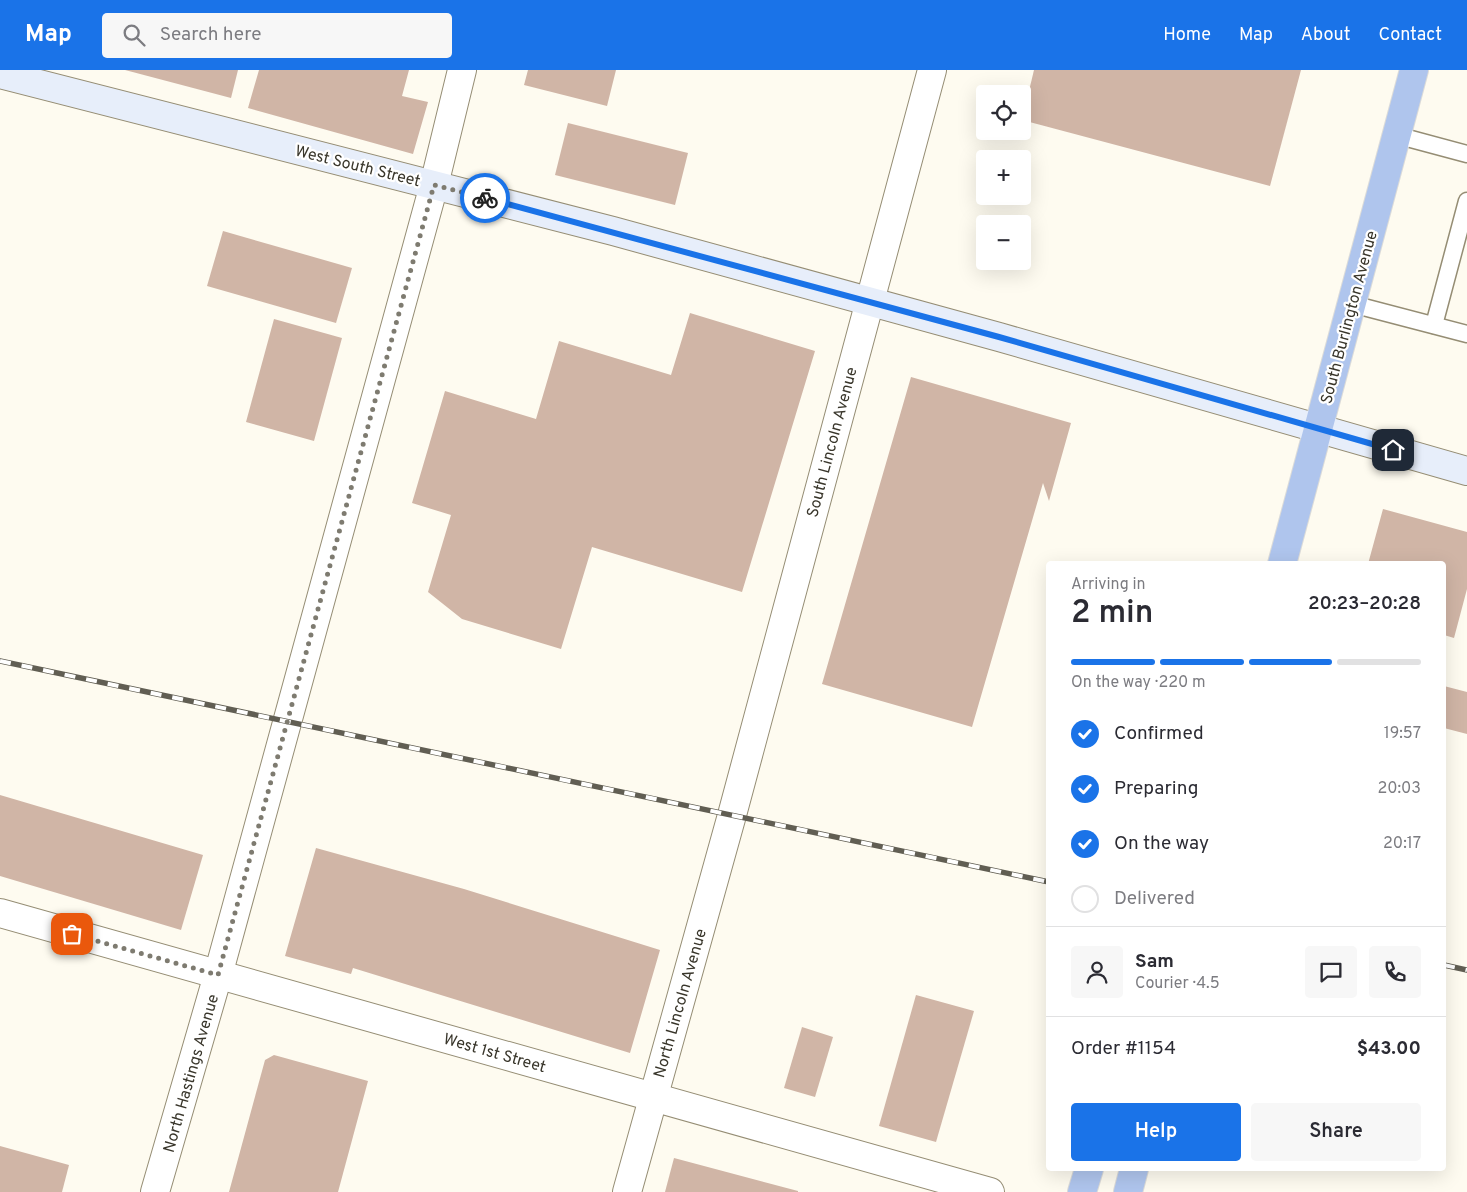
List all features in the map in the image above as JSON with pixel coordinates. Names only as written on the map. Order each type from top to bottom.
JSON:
[{"type":"highway","name":"South Burlington Avenue","points":[[1283,561],[1414,70]]},
{"type":"highway","points":[[1082,1192],[1088,1171]]},
{"type":"highway","points":[[1128,1192],[1133,1171]]},
{"type":"main road","name":"West South Street","points":[[0,74],[614,231],[869,301],[1467,471]]},
{"type":"street","name":"North Hastings Avenue","points":[[155,1192],[218,975],[434,185],[462,70]]},
{"type":"street","name":"South Lincoln Avenue","points":[[732,815],[932,70]]},
{"type":"street","name":"North Lincoln Avenue","points":[[626,1192],[732,815]]},
{"type":"street","name":"West 1st Street","points":[[0,913],[990,1192]]},
{"type":"lane","points":[[1396,135],[1467,154]]},
{"type":"lane","points":[[1434,325],[1467,201]]},
{"type":"lane","points":[[1352,304],[1467,334]]},
{"type":"building","points":[[125,70],[238,70],[231,98]]},
{"type":"building","points":[[259,70],[409,70],[402,96],[428,102],[413,154],[248,108]]},
{"type":"building","points":[[528,70],[616,70],[607,106],[524,85]]},
{"type":"building","points":[[1034,70],[1301,70],[1270,186],[1031,122],[1030,85]]},
{"type":"building","points":[[568,123],[688,153],[675,205],[555,175]]},
{"type":"building","points":[[223,231],[352,268],[336,323],[207,286]]},
{"type":"building","points":[[690,313],[815,351],[742,592],[592,547],[561,649],[462,619],[428,592],[451,515],[412,503],[445,391],[536,419],[559,341],[671,375]]},
{"type":"building","points":[[274,319],[342,338],[314,441],[246,422]]},
{"type":"building","points":[[911,377],[1071,423],[1049,501],[1043,483],[972,727],[822,684]]},
{"type":"building","points":[[1383,509],[1467,532],[1467,589],[1454,638],[1446,636],[1446,561],[1369,561]]},
{"type":"building","points":[[1446,687],[1467,692],[1467,734],[1446,729]]},
{"type":"building","points":[[0,795],[203,855],[181,930],[0,876]]},
{"type":"building","points":[[316,848],[464,889],[660,950],[630,1053],[353,968],[351,974],[285,956]]},
{"type":"building","points":[[916,995],[974,1011],[936,1142],[879,1126]]},
{"type":"building","points":[[802,1027],[833,1037],[815,1097],[784,1088]]},
{"type":"building","points":[[274,1055],[368,1081],[338,1192],[229,1192],[265,1060]]},
{"type":"building","points":[[0,1146],[69,1165],[62,1192],[0,1192]]},
{"type":"building","points":[[674,1158],[798,1191],[798,1192],[665,1192]]},
{"type":"railway","points":[[0,661],[1046,881]]},
{"type":"railway","points":[[1446,965],[1467,970]]},
{"type":"way so far","points":[[72,934],[218,975],[332,552],[434,185],[485,198]]},
{"type":"route","points":[[485,198],[614,231],[999,337],[1393,450]]}]
